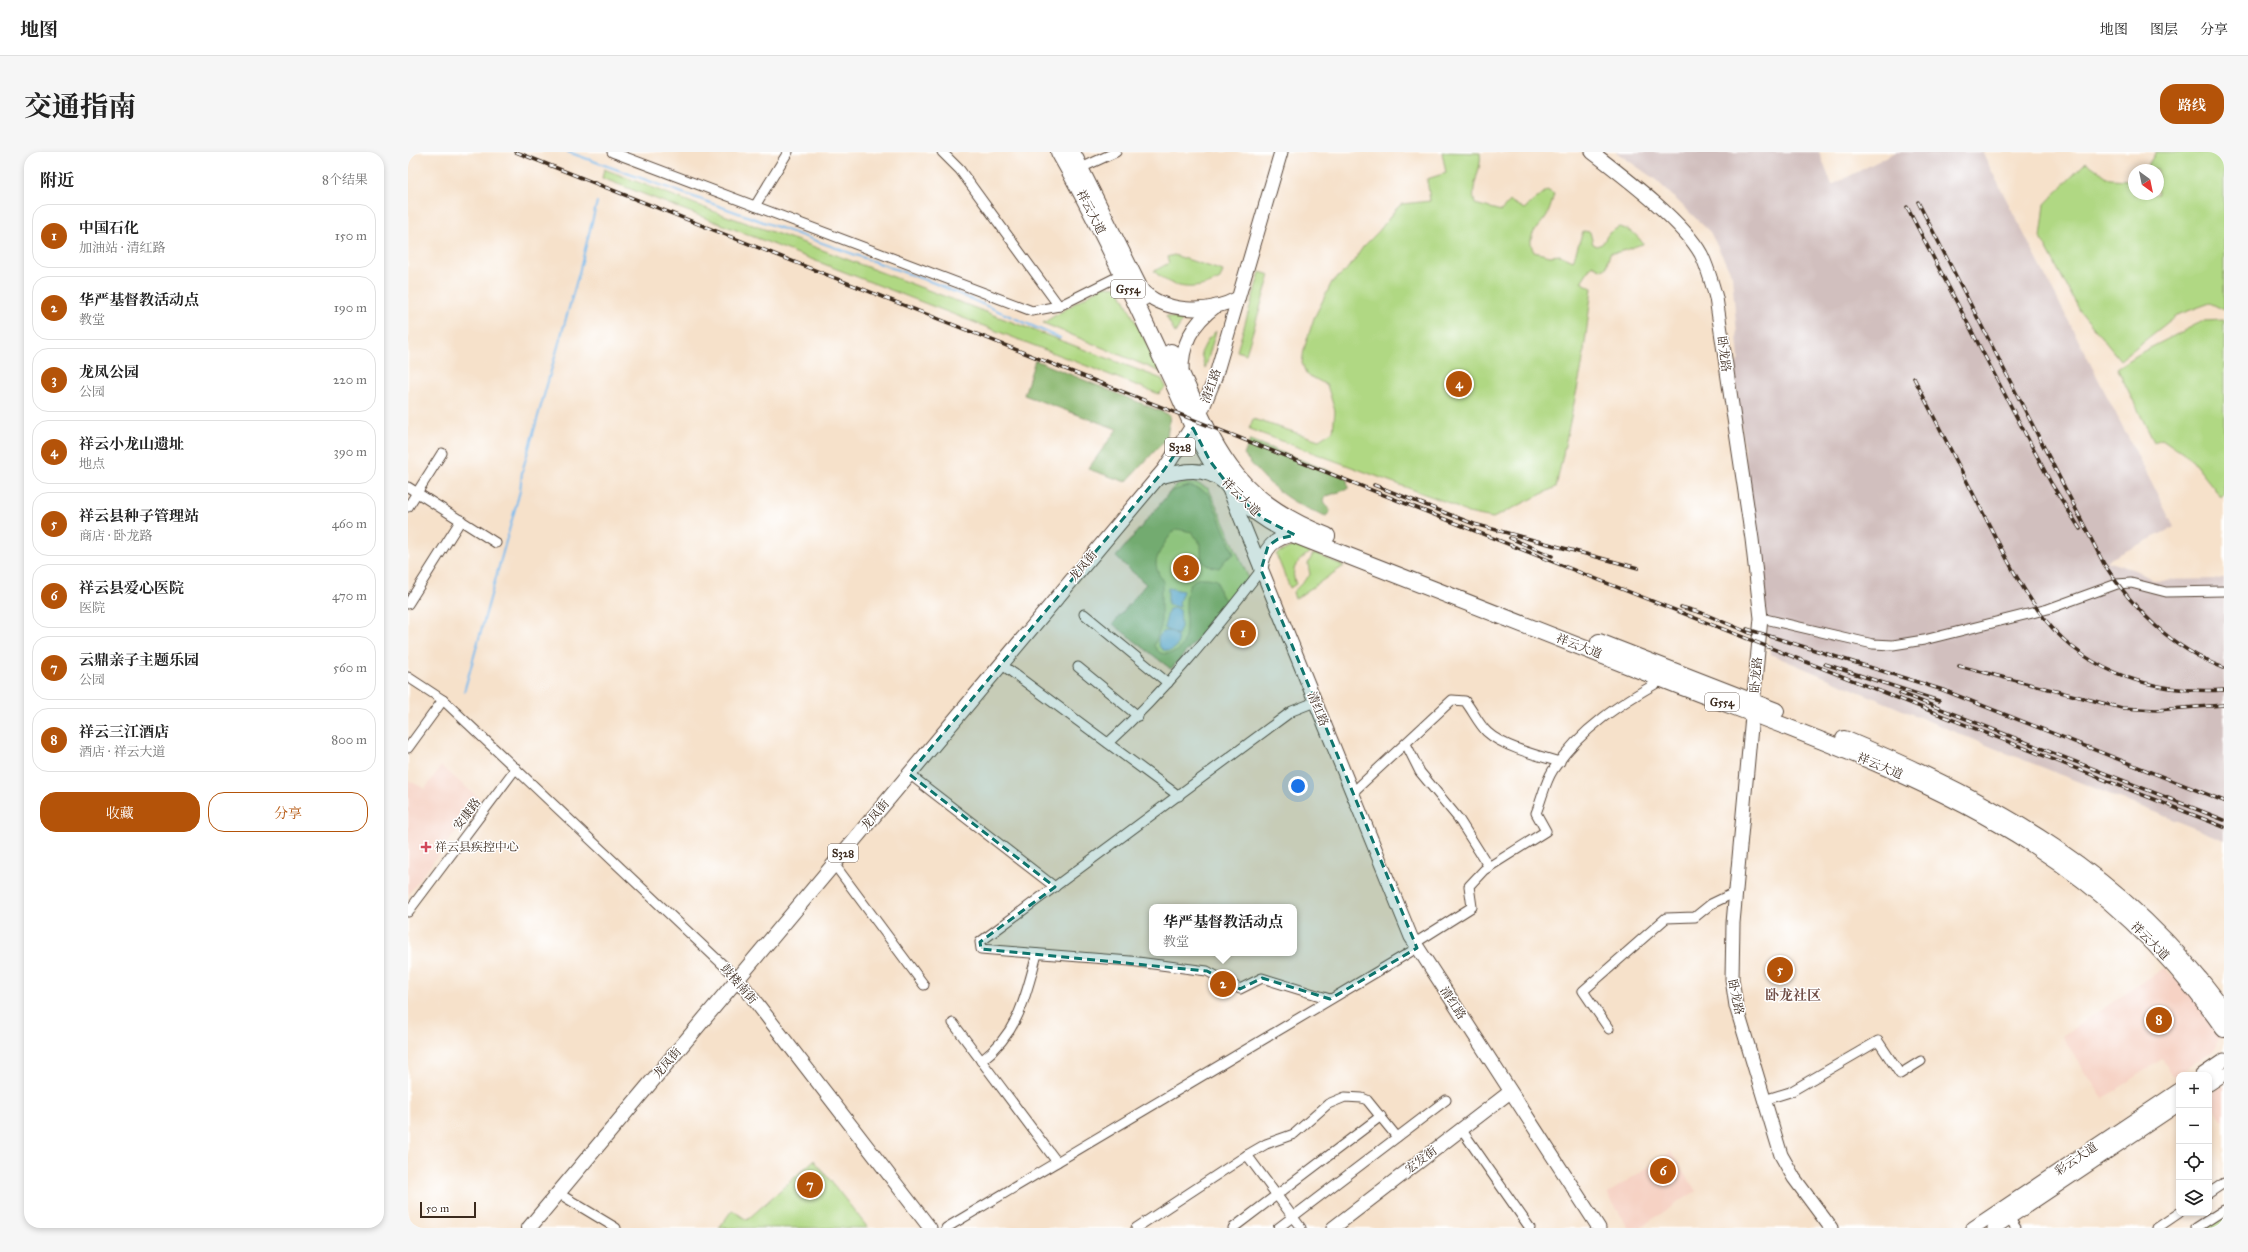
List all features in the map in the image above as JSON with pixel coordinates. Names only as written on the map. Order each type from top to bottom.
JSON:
[{"type":"highway","name":"祥云大道","points":[[1059,152],[1170,375],[1196,421],[1236,476],[1255,496],[1284,517],[1317,532],[1753,708],[1925,786],[1989,819],[2043,851],[2088,885],[2145,935],[2187,980],[2224,1029]]},
{"type":"highway","name":"祥云大道","points":[[1072,152],[1182,374],[1208,456],[1226,484],[1247,506],[1264,519],[1295,535],[1664,680],[1753,708],[1877,752],[1936,779],[2001,812],[2037,834],[2090,872],[2137,912],[2192,968],[2224,1010]]},
{"type":"main road","name":"清红路","points":[[1196,421],[1215,378],[1281,152]]},
{"type":"main road","name":"卧龙路","points":[[1592,152],[1670,218],[1694,244],[1707,268],[1718,313],[1752,539],[1761,618],[1736,892],[1731,961],[1733,994],[1764,1100],[1786,1164],[1803,1191],[1832,1228]]},
{"type":"main road","points":[[1139,286],[1152,298],[1169,306],[1193,308],[1216,305],[1238,298]]},
{"type":"main road","points":[[1182,374],[1182,355],[1187,338],[1198,322],[1216,305]]},
{"type":"main road","name":"龙凤街","points":[[529,1228],[1158,477],[1196,421]]},
{"type":"main road","points":[[1158,477],[1198,470],[1213,474],[1226,484]]},
{"type":"main road","name":"清红路","points":[[1226,484],[1352,793],[1416,945],[1599,1228]]},
{"type":"main road","points":[[1261,570],[1263,555],[1270,544],[1282,538],[1295,535]]},
{"type":"main road","name":"鼓楼南街","points":[[738,979],[930,1228]]},
{"type":"main road","points":[[2206,1072],[2224,1060]]},
{"type":"main road","points":[[2212,1082],[2224,1074]]},
{"type":"main road","name":"宏发街","points":[[1332,1228],[1510,1092]]},
{"type":"main road","name":"彩云大道","points":[[1973,1228],[2176,1092]]},
{"type":"main road","name":"彩云大道","points":[[1994,1228],[2012,1223],[2176,1106]]},
{"type":"street","points":[[612,152],[1032,312],[1059,306],[1121,275]]},
{"type":"street","points":[[755,206],[788,152]]},
{"type":"street","points":[[942,152],[960,170],[1059,306]]},
{"type":"street","points":[[1081,168],[1116,152]]},
{"type":"street","points":[[408,507],[442,453]]},
{"type":"street","points":[[408,487],[496,543]]},
{"type":"street","points":[[408,604],[461,520]]},
{"type":"street","points":[[1108,743],[1138,716],[1168,683],[1261,570]]},
{"type":"street","points":[[1761,618],[1873,644],[1893,645],[1924,640],[2048,609],[2117,584],[2131,583],[2166,592],[2224,591]]},
{"type":"street","points":[[1084,614],[1168,683]]},
{"type":"street","points":[[1001,664],[1179,796]]},
{"type":"street","points":[[1078,667],[1138,716]]},
{"type":"street","name":"鼓楼南街","points":[[408,677],[443,700],[738,979]]},
{"type":"street","points":[[946,1228],[1330,999],[1416,945],[1472,907],[1469,886],[1474,880],[1489,867],[1546,831],[1536,813],[1552,771],[1581,736],[1608,712],[1664,680]]},
{"type":"street","points":[[1352,793],[1452,700],[1460,699],[1471,709],[1488,732],[1504,742],[1560,762]]},
{"type":"street","points":[[408,748],[443,700]]},
{"type":"street","points":[[1315,702],[1292,711],[980,942],[981,949],[1130,962],[1207,971],[1240,989],[1262,978],[1330,999]]},
{"type":"street","points":[[1406,744],[1420,772],[1458,818],[1489,867]]},
{"type":"street","name":"安康路","points":[[408,912],[516,768]]},
{"type":"street","points":[[909,774],[1055,887]]},
{"type":"street","points":[[834,864],[924,985]]},
{"type":"street","points":[[1609,1029],[1583,991],[1666,918],[1695,916],[1711,904],[1736,892]]},
{"type":"street","points":[[981,1062],[996,1050],[1007,1038],[1020,1013],[1037,954]]},
{"type":"street","points":[[953,1023],[1056,1162]]},
{"type":"street","points":[[1764,1100],[1790,1092],[1878,1041],[1900,1074],[1921,1061]]},
{"type":"street","points":[[1136,1228],[1247,1155],[1266,1144],[1294,1134],[1328,1104],[1340,1098],[1362,1098],[1372,1104],[1397,1137]]},
{"type":"street","points":[[1278,1228],[1446,1100]]},
{"type":"street","points":[[1233,1228],[1381,1116]]},
{"type":"street","points":[[1461,1130],[1530,1228]]},
{"type":"street","points":[[1247,1155],[1301,1228]]},
{"type":"street","points":[[2212,1191],[2224,1183]]},
{"type":"street","points":[[558,1193],[616,1228]]},
{"type":"street","points":[[2196,1228],[2224,1210]]},
{"type":"street","points":[[2157,1228],[2176,1215]]},
{"type":"highlighted area","points":[[1193,428],[1210,461],[1235,494],[1264,519],[1295,535],[1278,539],[1268,546],[1261,570],[1417,948],[1330,999],[1262,978],[1240,989],[1207,971],[981,949],[980,942],[1055,887],[909,774],[1164,470]]},
{"type":"shaded area","points":[[1616,152],[1819,152],[1832,185],[1896,152],[1982,152],[2174,527],[2106,561],[2135,570],[2153,580],[2224,579],[2224,840],[1969,738],[1770,654],[1734,369],[1739,359],[1732,275],[1710,232],[1656,180]]},
{"type":"shaded area","name":"祥云县疾控中心","points":[[441,766],[480,799],[408,895],[408,780],[425,789]]},
{"type":"shaded area","points":[[2164,968],[2188,989],[2220,1037],[2214,1050],[2181,1072],[2176,1072],[2176,1076],[2174,1077],[2162,1059],[2103,1099],[2062,1036]]},
{"type":"shaded area","points":[[2224,1085],[2224,1122],[2212,1104],[2212,1093]]},
{"type":"shaded area","points":[[1671,1152],[1696,1191],[1639,1228],[1629,1228],[1607,1194]]},
{"type":"green space","points":[[1442,152],[1480,153],[1480,165],[1474,191],[1475,204],[1501,211],[1510,201],[1524,209],[1547,190],[1554,194],[1548,213],[1532,235],[1531,245],[1534,252],[1550,256],[1560,255],[1573,261],[1583,231],[1590,232],[1593,244],[1596,246],[1602,244],[1609,233],[1619,227],[1633,233],[1643,244],[1623,251],[1610,253],[1606,268],[1602,270],[1592,265],[1581,282],[1592,288],[1582,366],[1556,487],[1493,518],[1468,513],[1446,502],[1249,429],[1253,419],[1319,440],[1333,431],[1335,411],[1327,385],[1306,374],[1302,363],[1304,349],[1314,318],[1332,282],[1349,268],[1363,247],[1379,231],[1397,208],[1402,204],[1430,201],[1427,179],[1446,173]]},
{"type":"green space","points":[[2156,152],[2224,152],[2224,310],[2210,303],[2177,315],[2120,360],[2080,311],[2041,238],[2045,204],[2086,162],[2110,179],[2128,180],[2128,200],[2164,200],[2164,164],[2149,164]]},
{"type":"green space","points":[[604,169],[1162,379],[1166,387],[1159,394],[602,178]]},
{"type":"green space","points":[[1174,255],[1223,271],[1220,279],[1202,286],[1194,287],[1186,287],[1169,282],[1154,271],[1169,263],[1167,257]]},
{"type":"green space","points":[[1260,272],[1270,275],[1246,354],[1237,351]]},
{"type":"green space","points":[[1103,286],[1118,287],[1161,372],[1043,323]]},
{"type":"green space","points":[[1166,316],[1183,320],[1175,333]]},
{"type":"green space","points":[[2224,320],[2224,494],[2221,497],[2190,458],[2162,439],[2154,442],[2117,368],[2142,352],[2203,321]]},
{"type":"green space","points":[[1216,331],[1205,369],[1201,353],[1208,339]]},
{"type":"green space","points":[[1035,360],[1170,415],[1167,438],[1126,482],[1088,469],[1117,429],[1024,395]]},
{"type":"green space","points":[[1250,440],[1347,478],[1348,489],[1327,496],[1323,499],[1330,512],[1326,516],[1300,505],[1289,499],[1271,485],[1244,455]]},
{"type":"green space","points":[[1185,483],[1199,484],[1209,489],[1249,579],[1171,669],[1113,624],[1146,584],[1116,557],[1174,487]]},
{"type":"green space","points":[[1189,486],[1200,489],[1209,494],[1234,554],[1225,560],[1219,568],[1204,564],[1202,562],[1201,545],[1192,532],[1177,529],[1167,539],[1156,563],[1157,571],[1164,583],[1161,591],[1161,626],[1154,646],[1160,653],[1175,652],[1183,643],[1186,630],[1186,598],[1190,585],[1199,578],[1217,580],[1220,594],[1228,603],[1171,669],[1113,624],[1146,584],[1116,557],[1171,491]]},
{"type":"green space","points":[[1295,545],[1311,552],[1302,558],[1296,565],[1294,569],[1294,578],[1296,584],[1290,588],[1276,554]]},
{"type":"green space","points":[[1313,554],[1317,554],[1344,566],[1295,599],[1293,592],[1310,575],[1308,564]]},
{"type":"green space","points":[[814,1160],[868,1228],[719,1228],[732,1210],[747,1220]]},
{"type":"green space","points":[[2224,1215],[2224,1228],[2204,1228]]},
{"type":"water","points":[[1168,588],[1183,591],[1179,602],[1180,607],[1168,605]]},
{"type":"water","points":[[1176,608],[1180,610],[1181,627],[1178,635],[1164,628],[1169,609]]},
{"type":"water","points":[[1168,631],[1175,634],[1178,641],[1175,648],[1168,651],[1161,648],[1158,641],[1161,634]]},
{"type":"waterway","points":[[568,152],[934,283],[1060,338]]},
{"type":"waterway","points":[[464,692],[520,491],[522,472],[579,273],[597,202]]},
{"type":"railway","points":[[516,152],[2224,827]]},
{"type":"railway","points":[[1918,202],[2104,564],[2128,597],[2155,626],[2187,650],[2224,668]]},
{"type":"railway","points":[[1907,207],[2051,483],[2080,529]]},
{"type":"railway","points":[[1914,378],[2012,569],[2029,597],[2047,622],[2084,656],[2105,668],[2127,677],[2175,689],[2224,690]]},
{"type":"railway","points":[[1374,485],[1474,524],[1638,568]]},
{"type":"railway","points":[[1510,538],[1552,556]]},
{"type":"railway","points":[[1681,607],[1702,613],[1752,634]]},
{"type":"railway","points":[[1747,629],[1943,690],[2224,801]]},
{"type":"railway","points":[[1825,664],[1939,701]]},
{"type":"railway","points":[[1959,666],[2122,708],[2156,710],[2224,705]]},
{"type":"railway","points":[[1900,693],[2224,820]]},
{"type":"place","name":"祥云小龙山遗址","points":[[1459,384]]},
{"type":"place","name":"龙凤公园","points":[[1186,568]]},
{"type":"place","name":"中国石化","points":[[1243,633]]},
{"type":"place","name":"祥云县疾控中心","points":[[426,847]]},
{"type":"place","name":"祥云县种子管理站","points":[[1780,970]]},
{"type":"place","name":"华严基督教活动点","points":[[1223,984]]},
{"type":"place","name":"祥云三江酒店","points":[[2159,1020]]},
{"type":"place","name":"祥云县爱心医院","points":[[1663,1171]]},
{"type":"place","name":"云鼎亲子主题乐园","points":[[810,1185]]},
{"type":"district","name":"卧龙社区","points":[[1793,995]]}]
